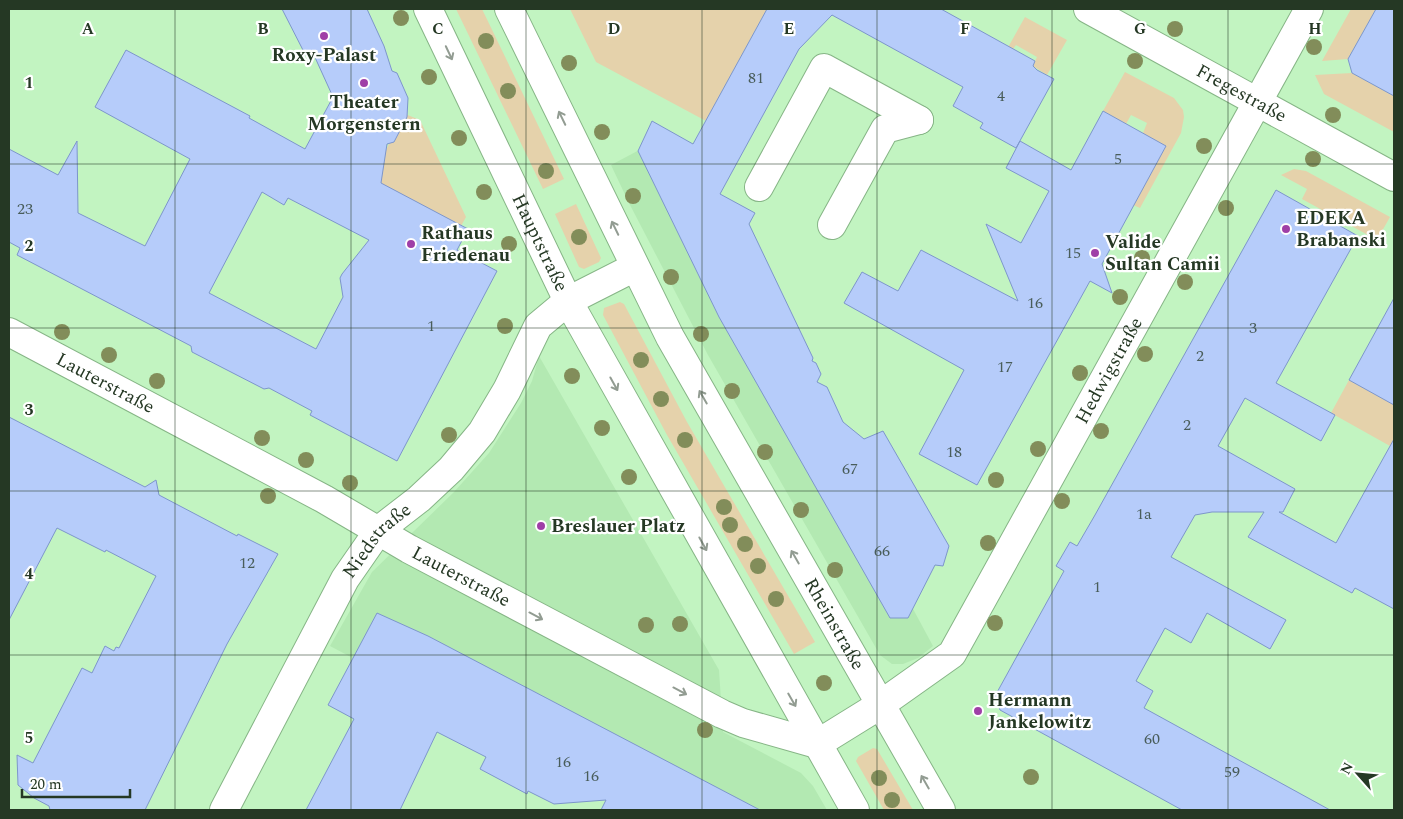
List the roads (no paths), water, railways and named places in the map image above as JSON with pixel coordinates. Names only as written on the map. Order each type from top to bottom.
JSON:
[{"type":"street","name":"Hauptstraße","points":[[428,9],[568,301],[817,744]]},
{"type":"street","points":[[509,9],[635,267]]},
{"type":"street","name":"Fregestraße","points":[[1088,9],[1394,177]]},
{"type":"street","name":"Hedwigstraße","points":[[817,744],[880,705],[943,662],[961,640],[1308,9]]},
{"type":"street","points":[[760,188],[824,68],[919,120],[885,130],[832,225]]},
{"type":"street","name":"Niedstraße","points":[[224,810],[345,579],[379,530],[419,499],[451,470],[482,432],[507,390],[538,326],[568,301],[635,267]]},
{"type":"street","name":"Rheinstraße","points":[[635,267],[670,337],[728,440],[941,810]]},
{"type":"street","name":"Lauterstraße","points":[[9,332],[324,499],[413,551],[722,714],[743,723],[817,744]]},
{"type":"street","points":[[817,744],[855,810]]},
{"type":"place","name":"Roxy-Palast","points":[[324,36]]},
{"type":"place","name":"Theater Morgenstern","points":[[364,83]]},
{"type":"place","name":"EDEKA Brabanski","points":[[1286,229]]},
{"type":"place","name":"Rathaus Friedenau","points":[[411,244]]},
{"type":"place","name":"Valide Sultan Camii","points":[[1095,253]]},
{"type":"place","name":"Breslauer Platz","points":[[541,526]]},
{"type":"place","name":"Hermann Jankelowitz","points":[[978,711]]}]
